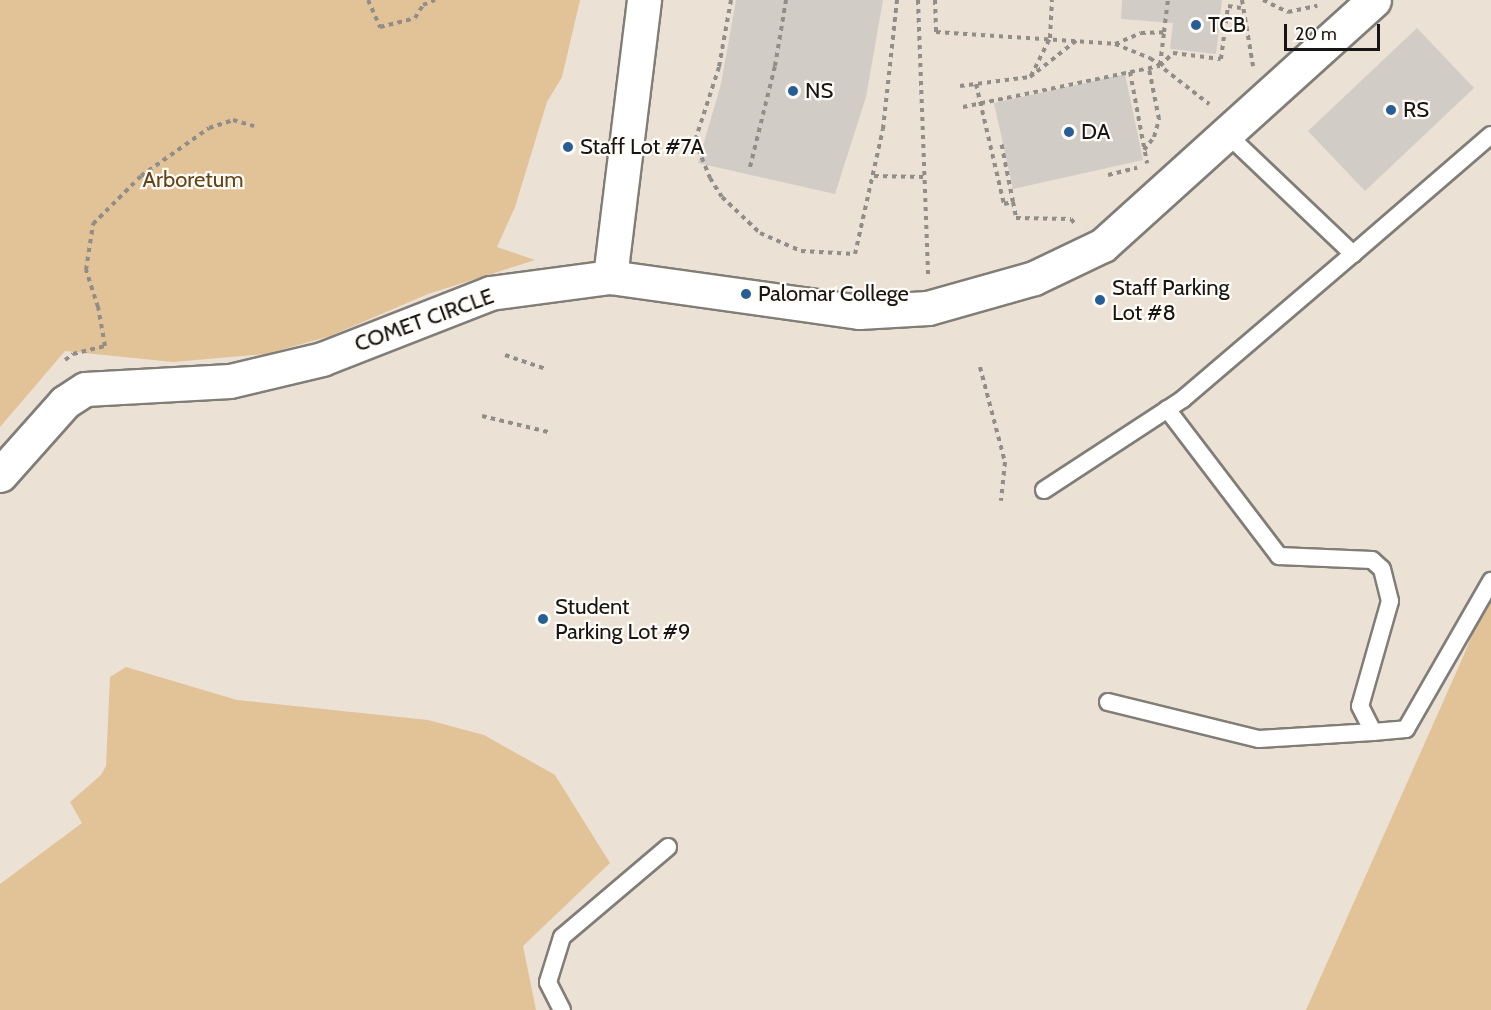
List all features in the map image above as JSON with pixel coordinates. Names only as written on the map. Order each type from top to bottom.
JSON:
[{"type":"street","points":[[609,277],[644,0]]},
{"type":"street","name":"COMET CIRCLE","points":[[0,475],[65,402],[85,389],[230,381],[322,358],[490,293],[609,277],[859,312],[928,308],[969,299],[1034,278],[1103,245],[1222,125],[1374,0]]},
{"type":"lane","points":[[1222,125],[1353,254]]},
{"type":"lane","points":[[1044,490],[1167,409],[1491,135]]},
{"type":"lane","points":[[1167,409],[1279,556],[1372,560],[1382,569],[1390,601],[1360,706],[1373,732]]},
{"type":"lane","points":[[1108,702],[1259,739],[1406,729],[1491,581]]},
{"type":"lane","points":[[562,1010],[548,982],[562,937],[668,847]]},
{"type":"path","points":[[368,0],[380,27],[415,18],[423,5],[435,0]]},
{"type":"path","points":[[731,0],[719,67],[695,141],[710,178],[722,197],[760,233],[801,251],[855,254],[874,176],[897,0]]},
{"type":"path","points":[[750,168],[775,66],[786,0]]},
{"type":"path","points":[[918,0],[928,285]]},
{"type":"path","points":[[935,0],[936,32],[1115,44],[1160,66],[1202,96],[1222,125]]},
{"type":"path","points":[[1030,77],[1050,38],[1052,0]]},
{"type":"path","points":[[1160,66],[1168,0]]},
{"type":"path","points":[[1242,0],[1241,8],[1254,69]]},
{"type":"path","points":[[1263,0],[1288,12],[1328,4]]},
{"type":"path","points":[[963,107],[1149,69],[1160,66],[1173,53],[1221,59],[1228,6],[1241,8]]},
{"type":"path","points":[[1115,44],[1142,33],[1164,32]]},
{"type":"path","points":[[960,86],[1030,77],[1077,40]]},
{"type":"path","points":[[1144,150],[1154,137],[1159,119],[1149,69]]},
{"type":"path","points":[[1108,175],[1147,166],[1130,72]]},
{"type":"path","points":[[976,84],[1004,204],[1013,202]]},
{"type":"path","points":[[57,367],[73,354],[105,346],[98,307],[86,270],[93,224],[141,176],[209,128],[232,120],[254,126]]},
{"type":"path","points":[[1001,142],[1016,218],[1071,219],[1079,230]]},
{"type":"path","points":[[874,176],[924,177]]},
{"type":"path","points":[[505,355],[546,369]]},
{"type":"path","points":[[981,367],[1005,462],[1001,501]]},
{"type":"path","points":[[482,416],[548,432]]},
{"type":"shaded area","name":"Palomar College","points":[[0,0],[1491,0],[1491,1010],[0,1010]]},
{"type":"green space","name":"Arboretum","points":[[0,0],[580,0],[562,77],[547,102],[515,207],[497,247],[535,260],[428,294],[330,336],[266,354],[173,362],[65,351],[0,427]]},
{"type":"green space","points":[[1491,588],[1491,1010],[1306,1010],[1463,657]]},
{"type":"green space","points":[[126,667],[237,700],[428,720],[484,735],[555,775],[610,863],[523,946],[536,1010],[0,1010],[0,884],[82,823],[70,802],[101,775],[106,766],[110,677]]},
{"type":"building","name":"NS","points":[[736,0],[883,0],[866,97],[835,194],[698,163],[721,84]]},
{"type":"building","name":"TCB","points":[[1122,0],[1222,0],[1216,54],[1170,49],[1173,23],[1121,19]]},
{"type":"building","name":"RS","points":[[1417,28],[1474,88],[1365,191],[1308,131]]},
{"type":"building","name":"DA","points":[[1125,74],[1143,160],[1013,189],[994,103]]},
{"type":"place","name":"TCB","points":[[1196,25]]},
{"type":"place","name":"NS","points":[[793,91]]},
{"type":"place","name":"RS","points":[[1391,110]]},
{"type":"place","name":"DA","points":[[1069,132]]},
{"type":"place","name":"Staff Lot #7A","points":[[568,147]]},
{"type":"place","name":"Palomar College","points":[[746,294]]},
{"type":"place","name":"Staff Parking Lot #8","points":[[1100,300]]},
{"type":"place","name":"Student Parking Lot #9","points":[[543,619]]}]
